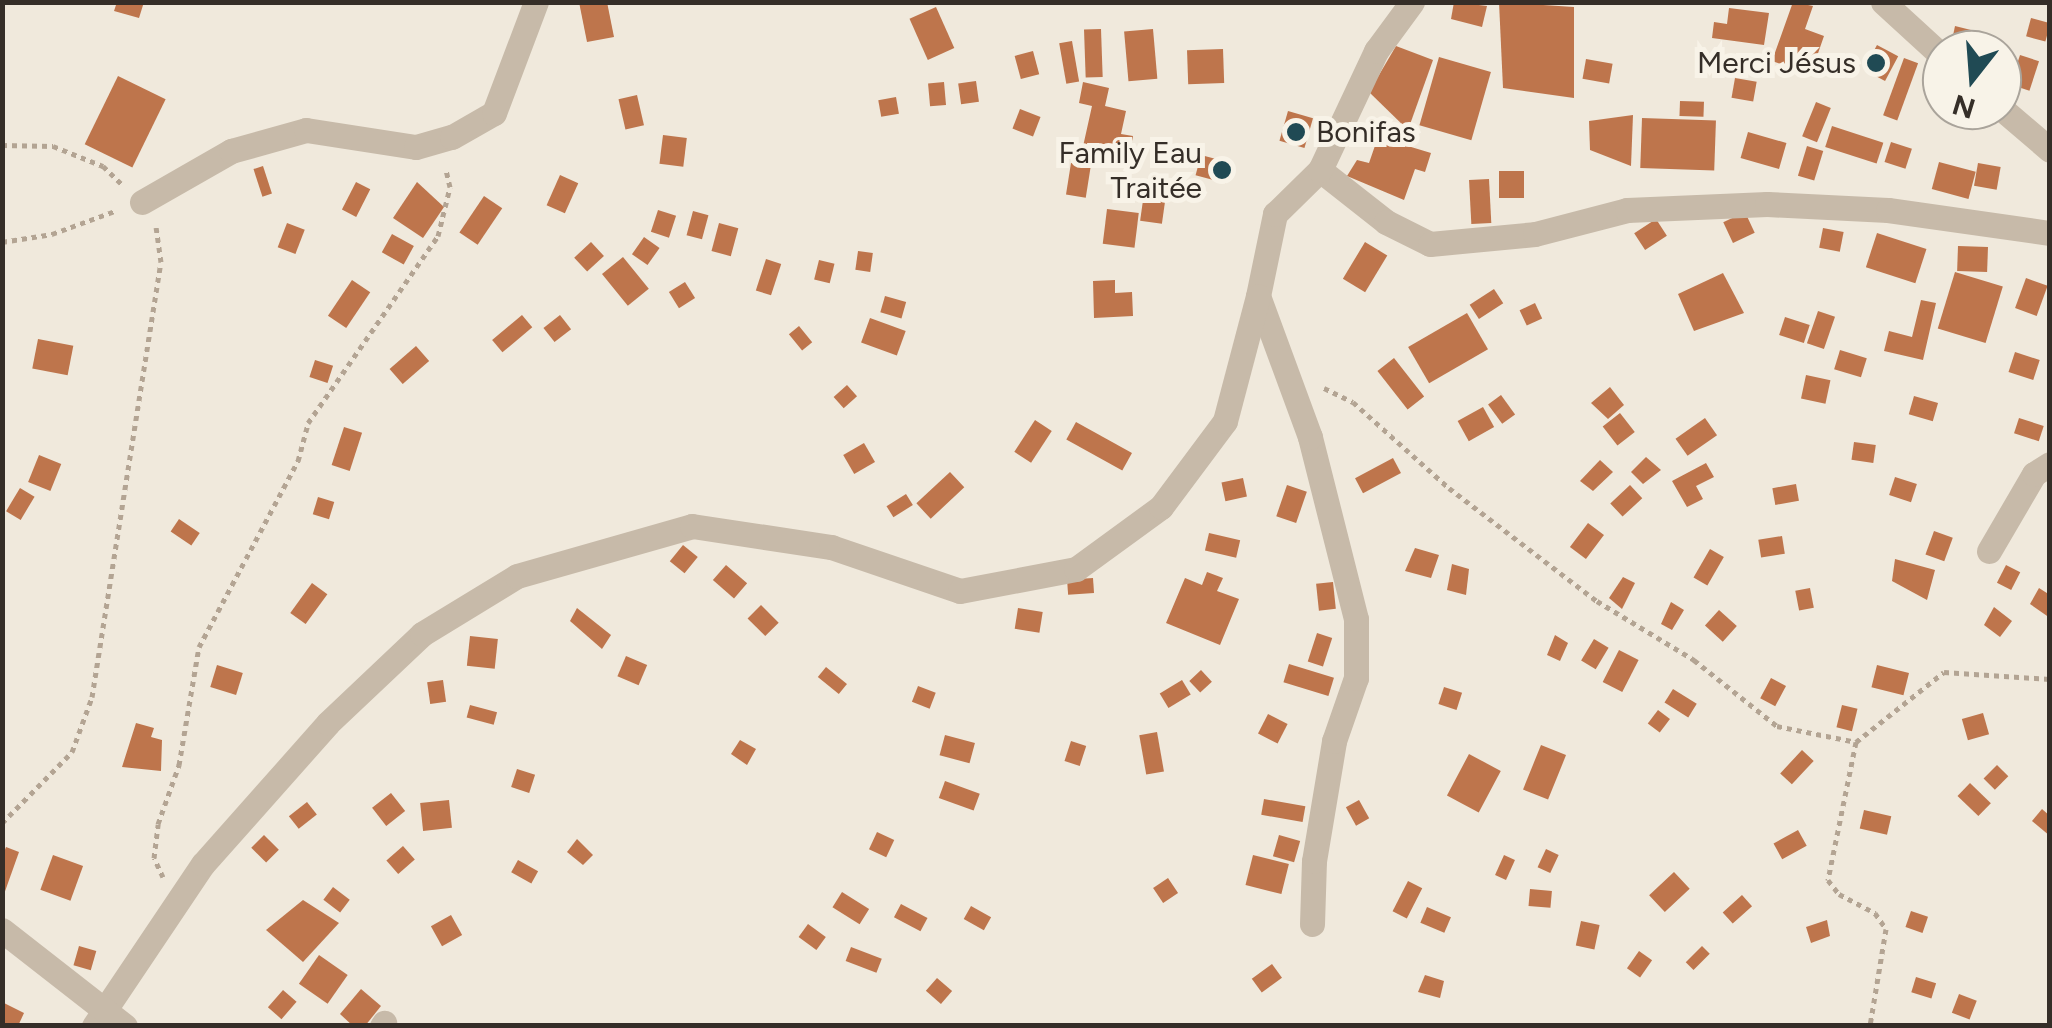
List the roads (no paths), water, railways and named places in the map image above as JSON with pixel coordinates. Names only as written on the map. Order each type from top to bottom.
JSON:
[{"type":"street","points":[[142,202],[230,151],[306,130],[416,147],[440,140],[494,113],[536,2]]},
{"type":"street","points":[[2,930],[109,1020],[174,902],[355,698],[422,634],[517,576],[692,526],[831,547],[960,591],[1076,569],[1161,508],[1225,421],[1275,214],[1320,170],[1376,51],[1412,2]]},
{"type":"street","points":[[1883,2],[1922,38]]},
{"type":"street","points":[[2022,127],[2050,150]]},
{"type":"street","points":[[1320,170],[1386,222],[1430,244],[1535,234],[1627,210],[1767,204],[1888,210],[2050,233]]},
{"type":"street","points":[[1258,296],[1285,369],[1345,567],[1356,660],[1320,827],[1312,924]]},
{"type":"street","points":[[1989,551],[2034,474],[2050,464]]},
{"type":"street","points":[[1356,660],[1371,690]]},
{"type":"place","name":"Merci Jésus","points":[[1876,63]]},
{"type":"place","name":"Bonifas","points":[[1296,132]]},
{"type":"place","name":"Family Eau Traitée","points":[[1222,170]]}]
